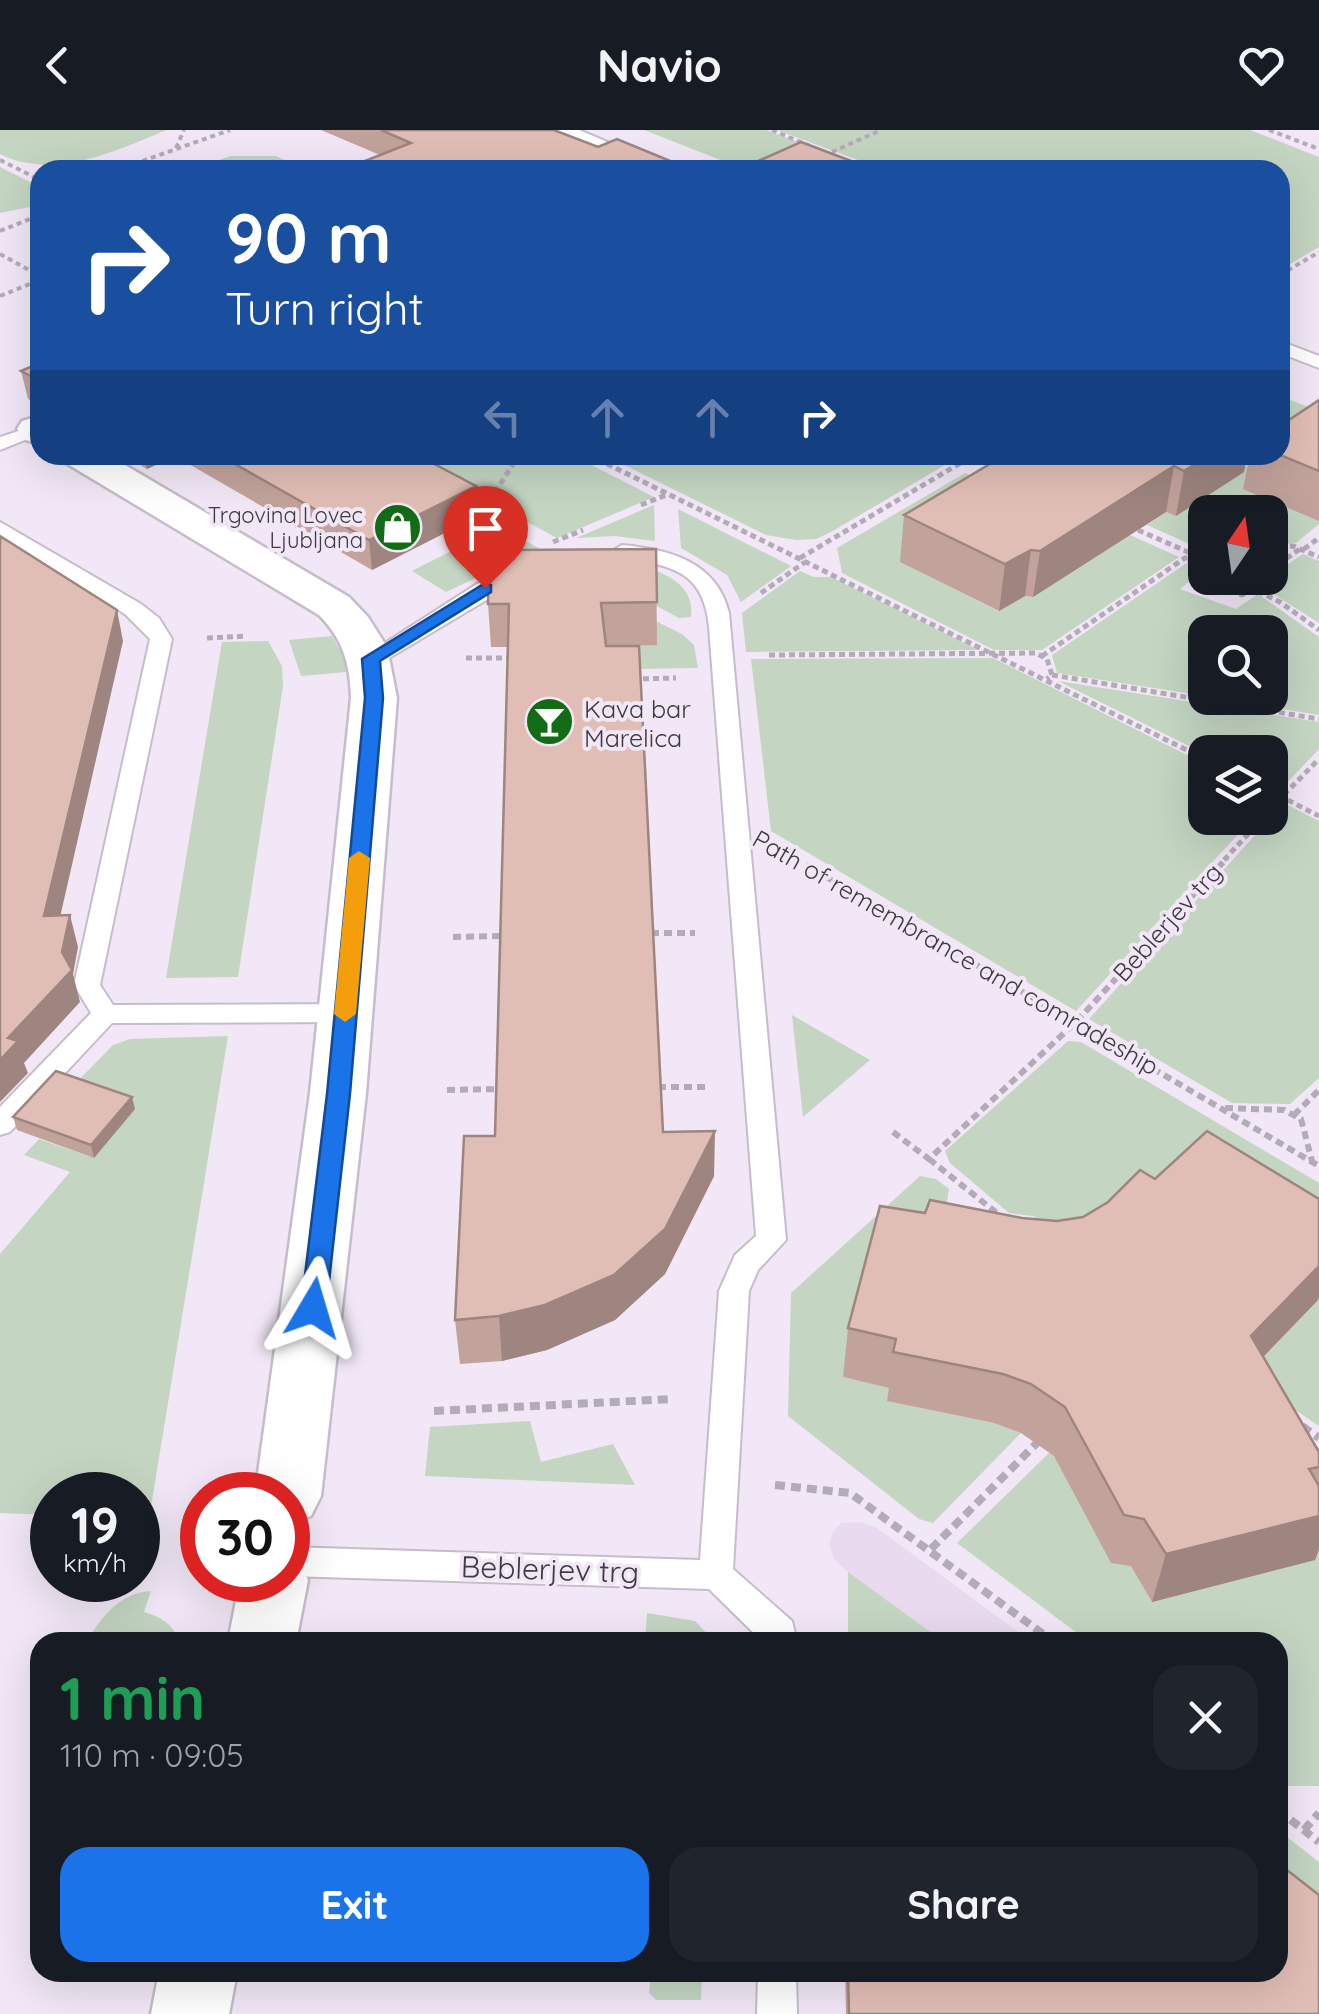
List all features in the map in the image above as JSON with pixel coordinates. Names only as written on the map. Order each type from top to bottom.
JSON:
[{"type":"street","points":[[97,465],[334,606],[358,629],[371,659],[374,698],[345,1014],[318,1273],[291,1472]]},
{"type":"street","points":[[264,1632],[270,1602]]},
{"type":"street","points":[[190,2014],[196,1982]]},
{"type":"lane","points":[[565,130],[641,160]]},
{"type":"lane","points":[[1290,351],[1319,362]]},
{"type":"lane","points":[[0,444],[30,433]]},
{"type":"lane","points":[[0,528],[133,609],[161,639],[87,985],[105,1014]]},
{"type":"lane","points":[[371,659],[557,548]]},
{"type":"lane","name":"Path of remembrance and comradeship","points":[[601,550],[670,560],[706,582],[716,602],[737,824]]},
{"type":"lane","points":[[737,824],[771,1240],[738,1275],[716,1575],[780,1632]]},
{"type":"lane","points":[[0,1125],[105,1014],[345,1014]]},
{"type":"lane","name":"Beblerjev trg","points":[[310,1563],[716,1575]]},
{"type":"lane","points":[[777,2014],[778,1982]]},
{"type":"path","points":[[176,149],[184,130]]},
{"type":"path","points":[[145,160],[230,130]]},
{"type":"path","points":[[772,130],[842,160]]},
{"type":"path","points":[[813,157],[882,130]]},
{"type":"path","points":[[1269,130],[1319,149]]},
{"type":"path","points":[[0,160],[30,175]]},
{"type":"path","points":[[0,231],[30,219]]},
{"type":"path","points":[[1290,269],[1319,252]]},
{"type":"path","points":[[0,254],[30,270]]},
{"type":"path","points":[[0,296],[30,281]]},
{"type":"path","points":[[484,509],[512,465]]},
{"type":"path","points":[[609,465],[1049,678],[1188,750]]},
{"type":"path","points":[[798,558],[957,465]]},
{"type":"path","points":[[996,465],[1003,468]]},
{"type":"path","points":[[467,500],[532,534]]},
{"type":"path","points":[[1138,530],[1188,550]]},
{"type":"path","points":[[1288,558],[1319,538]]},
{"type":"path","points":[[1288,546],[1319,557]]},
{"type":"path","points":[[615,679],[723,666],[995,653],[1042,656],[1186,558]]},
{"type":"path","points":[[1265,595],[1319,630]]},
{"type":"path","points":[[223,637],[246,636]]},
{"type":"path","points":[[1042,656],[1049,678]]},
{"type":"path","points":[[464,658],[523,658]]},
{"type":"path","points":[[1049,678],[1319,719]]},
{"type":"path","points":[[1288,790],[1319,759]]},
{"type":"path","points":[[1288,800],[1319,816]]},
{"type":"path","name":"Path of remembrance and comradeship","points":[[737,824],[1316,1164]]},
{"type":"path","name":"Beblerjev trg","points":[[930,1159],[1076,1022],[1246,835]]},
{"type":"path","points":[[453,938],[504,936]]},
{"type":"path","points":[[447,1090],[501,1090]]},
{"type":"path","points":[[1294,1114],[1319,1090]]},
{"type":"path","points":[[1221,1108],[1284,1110],[1294,1114],[1301,1119],[1316,1164]]},
{"type":"path","points":[[892,1132],[1005,1220]]},
{"type":"path","points":[[434,1411],[727,1396]]},
{"type":"path","points":[[1290,1418],[1319,1438]]},
{"type":"path","points":[[931,1550],[1038,1442]]},
{"type":"path","points":[[721,1478],[850,1493],[1041,1632]]},
{"type":"path","points":[[1304,1830],[1319,1813]]},
{"type":"path","points":[[1288,1818],[1319,1842]]},
{"type":"shaded area","points":[[860,1522],[877,1528],[1018,1632],[848,1632],[848,1572],[834,1559],[829,1545],[832,1533],[841,1523]]},
{"type":"green space","points":[[0,130],[167,130],[84,160],[30,160],[30,163],[0,154]]},
{"type":"green space","points":[[644,130],[766,130],[806,145],[770,160],[720,160]]},
{"type":"green space","points":[[777,130],[1250,130],[1319,157],[1319,247],[1290,264],[1290,160],[858,160]]},
{"type":"green space","points":[[230,156],[276,156],[285,160],[219,160]]},
{"type":"green space","points":[[0,167],[30,182],[30,207],[0,213]]},
{"type":"green space","points":[[1290,400],[1319,411],[1319,524],[1296,543],[1288,544],[1288,495],[1208,495],[1206,465],[1290,465]]},
{"type":"green space","points":[[421,465],[592,465],[654,497],[557,538]]},
{"type":"green space","points":[[624,465],[945,465],[816,539],[766,535]]},
{"type":"green space","points":[[965,473],[987,483],[901,562],[998,611],[1025,596],[1033,597],[1119,530],[1179,557],[1042,650],[994,650],[842,573],[837,548]]},
{"type":"green space","points":[[654,505],[655,541],[615,536],[576,538]]},
{"type":"green space","points":[[1188,508],[1188,543],[1147,525],[1166,512],[1176,516]]},
{"type":"green space","points":[[678,509],[791,566],[741,602],[727,575],[681,548]]},
{"type":"green space","points":[[498,527],[539,548],[446,592],[412,571]]},
{"type":"green space","points":[[1303,554],[1319,561],[1319,623],[1275,595],[1288,595],[1288,564]]},
{"type":"green space","points":[[1188,562],[1188,583],[1180,589],[1188,595],[1236,609],[1259,595],[1288,615],[1188,615],[1188,693],[1057,673],[1052,655]]},
{"type":"green space","points":[[647,567],[680,584],[689,598],[691,617],[679,618],[636,595]]},
{"type":"green space","points":[[800,571],[814,577],[831,577],[979,650],[746,652],[742,613]]},
{"type":"green space","points":[[597,592],[682,634],[694,645],[698,668],[637,669],[623,649],[602,646]]},
{"type":"green space","points":[[1288,615],[1319,637],[1319,715],[1288,710]]},
{"type":"green space","points":[[332,636],[347,672],[301,676],[289,640]]},
{"type":"green space","points":[[268,641],[282,666],[283,686],[238,977],[166,978],[222,642]]},
{"type":"green space","points":[[993,658],[1188,756],[1188,835],[1237,835],[1076,1011],[771,831],[751,659]]},
{"type":"green space","points":[[1058,681],[1188,701],[1188,715],[1274,715],[1319,722],[1319,749],[1288,782],[1288,735],[1188,735],[1188,746]]},
{"type":"green space","points":[[1288,805],[1319,821],[1319,1078],[1290,1104],[1232,1103],[1089,1019],[1255,835],[1288,835]]},
{"type":"green space","points":[[792,1015],[870,1060],[803,1117]]},
{"type":"green space","points":[[228,1036],[157,1472],[30,1472],[30,1514],[0,1513],[0,1254],[70,1172],[24,1155],[39,1139],[94,1158],[134,1110],[71,1088],[113,1045],[130,1039]]},
{"type":"green space","points":[[1068,1041],[1081,1042],[1319,1183],[1319,1259],[1079,1243],[1033,1216],[1009,1213],[950,1163],[945,1151]]},
{"type":"green space","points":[[920,1176],[936,1179],[949,1189],[939,1252],[843,1377],[890,1388],[888,1401],[994,1423],[1021,1433],[933,1523],[919,1519],[788,1416],[791,1293]]},
{"type":"green space","points":[[1319,1274],[1319,1426],[1249,1379],[1261,1359],[1317,1301]]},
{"type":"green space","points":[[1247,1401],[1319,1448],[1319,1786],[1288,1786],[1288,1632],[1076,1632],[957,1543],[1050,1452],[1055,1457]]},
{"type":"green space","points":[[530,1421],[541,1462],[613,1444],[635,1485],[425,1476],[430,1427]]},
{"type":"green space","points":[[848,1572],[930,1632],[848,1632]]},
{"type":"green space","points":[[120,1602],[147,1602],[144,1612],[166,1622],[174,1632],[93,1632]]},
{"type":"green space","points":[[647,1613],[695,1621],[705,1632],[646,1632]]},
{"type":"green space","points":[[1288,1838],[1319,1862],[1319,1923],[1288,1898]]},
{"type":"green space","points":[[650,1982],[702,1982],[701,2000],[656,2000],[649,1993]]},
{"type":"building","points":[[381,130],[554,130],[598,147],[617,139],[668,160],[368,160],[411,143]]},
{"type":"building","points":[[801,142],[849,160],[760,160]]},
{"type":"building","points":[[1319,400],[1319,471],[1290,459],[1290,419]]},
{"type":"building","points":[[237,465],[436,465],[476,486],[369,540]]},
{"type":"building","points":[[988,465],[1193,465],[1184,471],[1174,466],[1040,551],[1031,550],[1005,564],[904,515]]},
{"type":"building","points":[[0,536],[117,610],[44,916],[70,915],[62,952],[72,970],[8,1038],[18,1041],[0,1060]]},
{"type":"building","points":[[656,549],[657,602],[601,603],[606,646],[639,646],[663,1132],[715,1131],[665,1229],[614,1275],[545,1305],[499,1316],[455,1320],[464,1136],[495,1136],[509,604],[488,604],[489,554],[497,550]]},
{"type":"building","points":[[56,1071],[132,1097],[91,1145],[13,1117]]},
{"type":"building","points":[[1207,1131],[1319,1199],[1319,1266],[1251,1336],[1319,1452],[1319,1467],[1309,1469],[1319,1486],[1319,1516],[1166,1554],[1144,1519],[1124,1515],[1065,1407],[1031,1384],[1003,1374],[893,1352],[896,1339],[848,1328],[880,1206],[925,1213],[930,1200],[1022,1218],[1057,1221],[1083,1217],[1108,1202],[1140,1170],[1155,1179]]},
{"type":"building","points":[[1288,1871],[1319,1895],[1319,2014],[849,2014],[848,1982],[1288,1982]]},
{"type":"slow traffic","points":[[345,1014],[359,858]]},
{"type":"place","name":"Trgovina Lovec Ljubljana","points":[[398,528]]},
{"type":"place","name":"Kava bar Marelica","points":[[549,722]]},
{"type":"route","points":[[313,1308],[338,1094],[374,698],[371,659],[485,588]]}]
